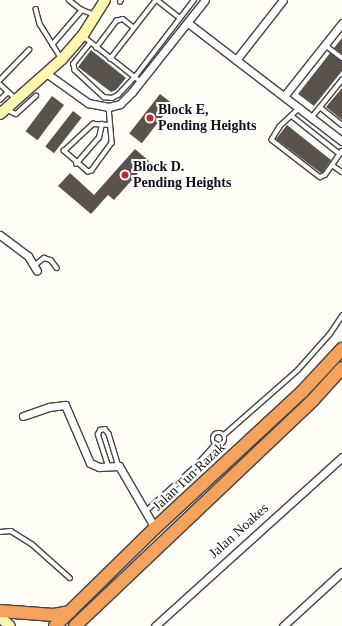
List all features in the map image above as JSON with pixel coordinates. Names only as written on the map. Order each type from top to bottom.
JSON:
[{"type":"highway","name":"Jalan Tun Razak","points":[[55,626],[155,528],[302,392],[342,349]]},
{"type":"highway","name":"Jalan Tun Razak","points":[[75,626],[313,400],[342,368]]},
{"type":"highway","points":[[0,611],[54,615],[70,612]]},
{"type":"street","points":[[2,107],[12,95],[46,73],[62,59],[82,35],[105,0]]},
{"type":"street","points":[[46,73],[88,103],[109,107],[126,98],[138,79],[188,23],[205,0]]},
{"type":"street","points":[[236,60],[283,0]]},
{"type":"street","points":[[188,23],[285,95],[342,141]]},
{"type":"street","points":[[285,95],[342,23]]},
{"type":"street","points":[[0,234],[28,256],[36,268]]},
{"type":"street","points":[[23,416],[49,407],[65,405],[90,463],[94,466],[119,466],[155,528]]},
{"type":"street","name":"Jalan Noakes","points":[[154,626],[342,457]]},
{"type":"street","points":[[283,626],[342,572]]},
{"type":"street","points":[[0,616],[10,626]]},
{"type":"lane","points":[[69,0],[82,10],[96,15]]},
{"type":"lane","points":[[110,58],[157,0],[180,18]]},
{"type":"lane","points":[[90,44],[74,64],[75,70],[104,97],[118,95],[138,79],[194,0]]},
{"type":"lane","points":[[36,9],[40,24],[52,46],[62,59]]},
{"type":"lane","points":[[52,46],[82,10]]},
{"type":"lane","points":[[96,48],[116,21],[123,19],[134,28]]},
{"type":"lane","points":[[82,35],[90,44],[138,79]]},
{"type":"lane","points":[[325,45],[342,58]]},
{"type":"lane","points":[[0,80],[29,50]]},
{"type":"lane","points":[[312,117],[341,83]]},
{"type":"lane","points":[[0,84],[12,95]]},
{"type":"lane","points":[[2,107],[16,114],[36,96]]},
{"type":"lane","points":[[109,107],[110,125],[113,138],[110,149],[92,171],[88,172],[76,164],[64,151],[92,124],[110,125]]},
{"type":"lane","points":[[320,107],[342,125]]},
{"type":"lane","points":[[300,108],[280,126],[272,140],[320,178],[325,175],[340,154]]},
{"type":"lane","points":[[292,116],[340,154],[342,160]]},
{"type":"lane","points":[[76,164],[99,138],[98,133],[102,124]]},
{"type":"lane","points":[[332,165],[342,172]]},
{"type":"lane","points":[[36,268],[44,258],[51,260],[57,268]]},
{"type":"lane","points":[[216,444],[213,439],[216,434],[224,435],[298,370],[330,334],[342,316]]},
{"type":"lane","points":[[108,466],[98,435],[100,430],[105,429],[109,434],[119,466]]},
{"type":"lane","points":[[145,512],[195,467],[216,444],[224,443],[224,435]]},
{"type":"lane","points":[[0,532],[11,531],[32,544],[70,578]]},
{"type":"building","points":[[342,38],[342,54],[334,48]]},
{"type":"building","points":[[91,50],[126,78],[116,90],[111,92],[78,67]]},
{"type":"building","points":[[330,53],[342,61],[342,71],[314,106],[298,94]]},
{"type":"building","points":[[342,88],[342,120],[326,107]]},
{"type":"building","name":"Block E, Pending Heights","points":[[160,94],[173,104],[142,143],[129,133]]},
{"type":"building","points":[[52,96],[64,105],[37,140],[26,131]]},
{"type":"building","points":[[73,111],[82,118],[54,153],[45,146]]},
{"type":"building","points":[[287,125],[331,160],[323,172],[321,173],[276,139]]},
{"type":"building","points":[[135,149],[149,161],[114,200],[108,195],[91,214],[58,186],[70,173],[94,195]]},
{"type":"place","name":"Block E, Pending Heights","points":[[150,118]]},
{"type":"place","name":"Block D. Pending Heights","points":[[125,175]]}]
